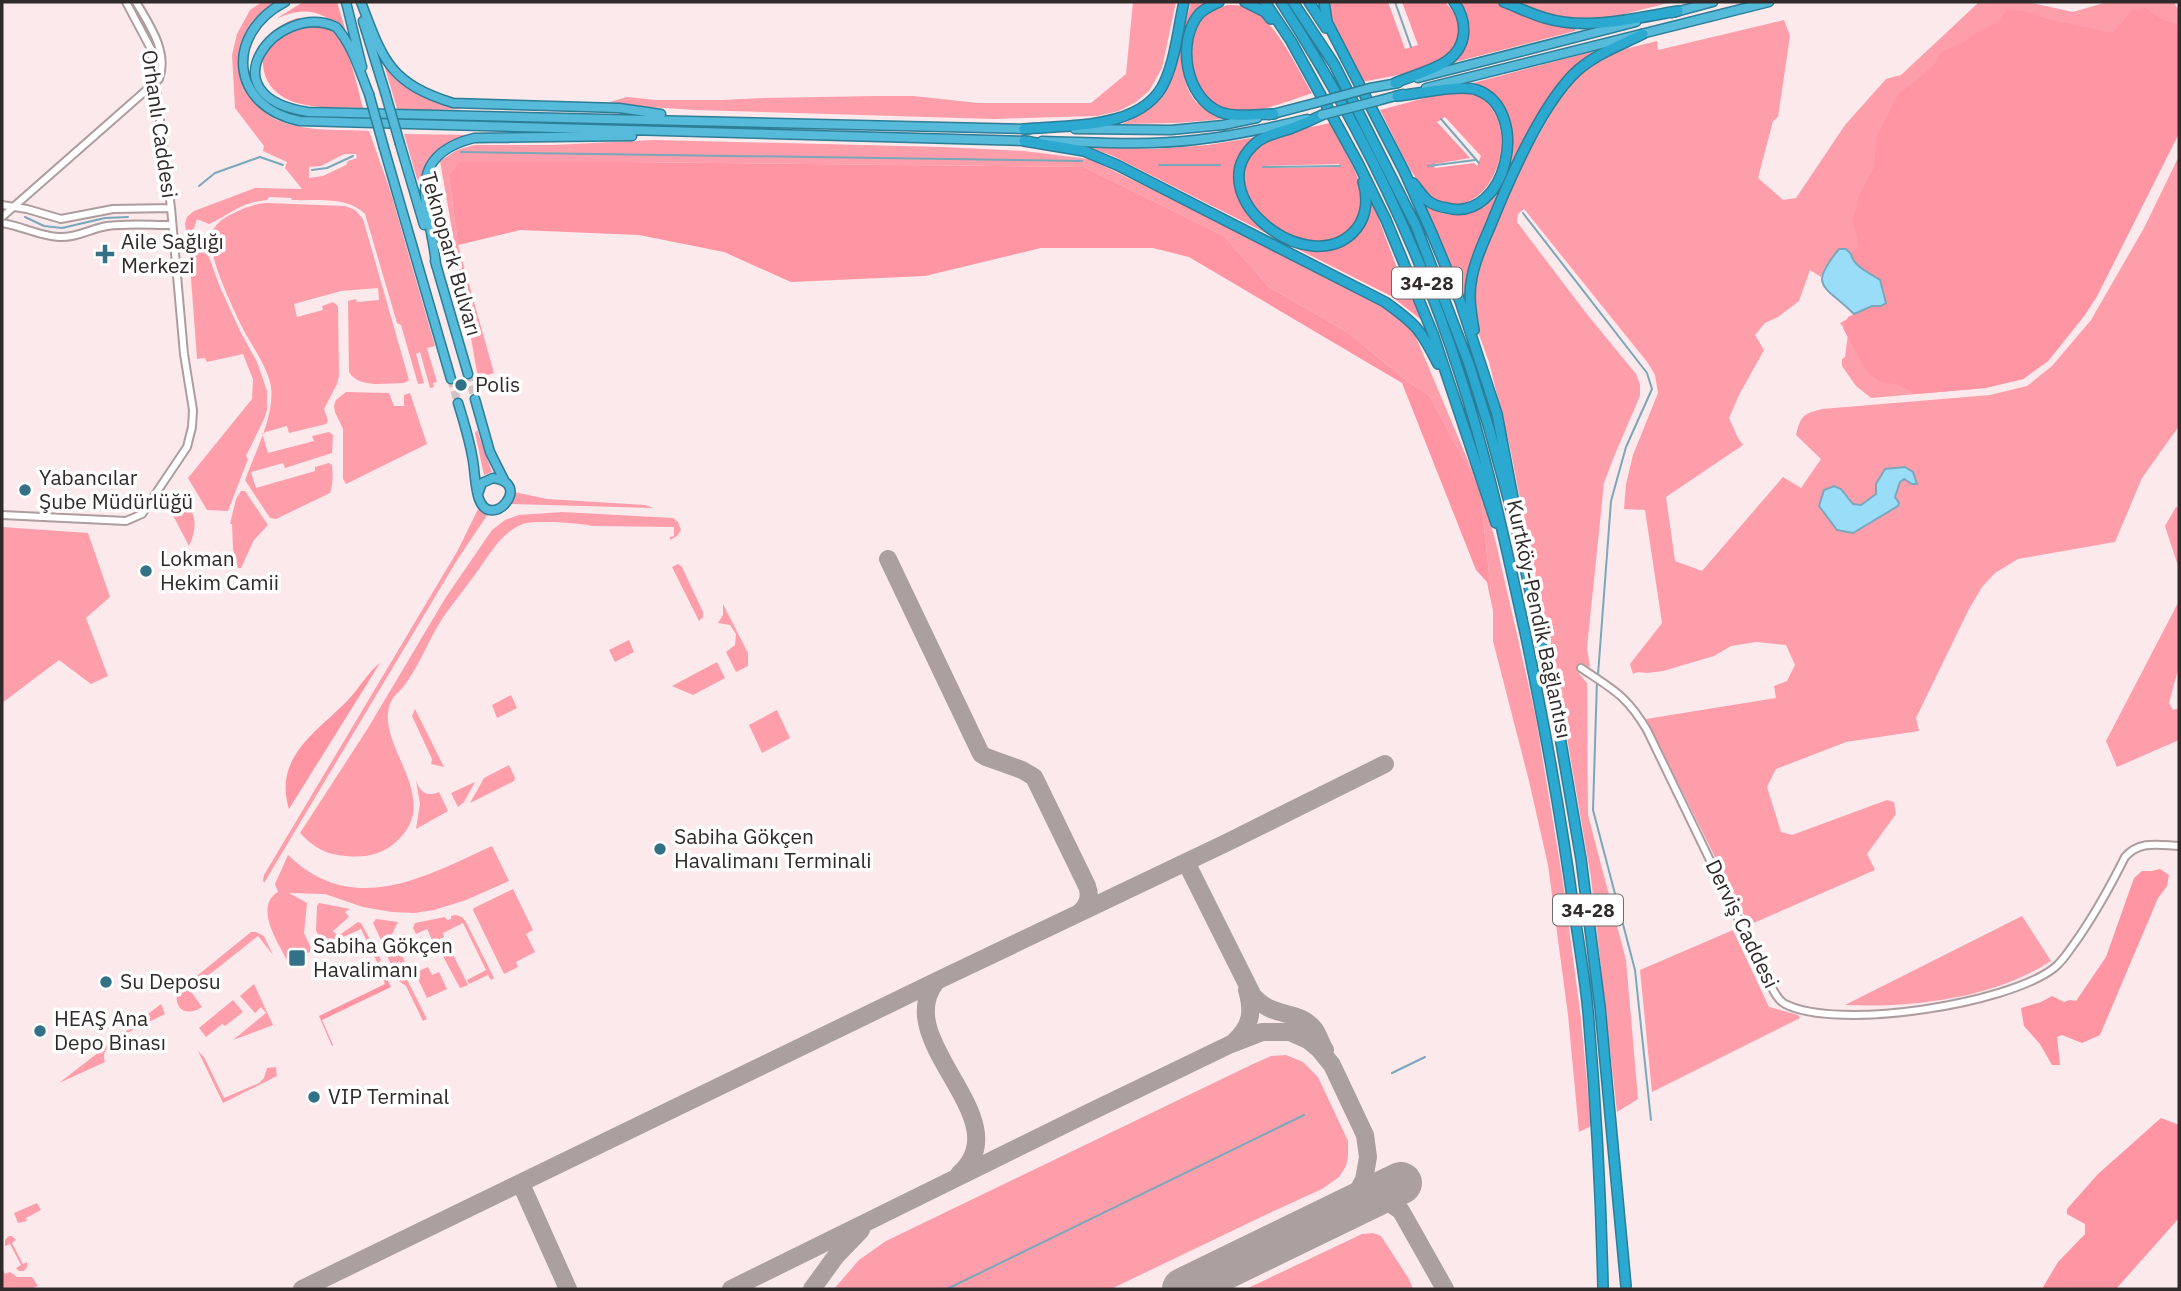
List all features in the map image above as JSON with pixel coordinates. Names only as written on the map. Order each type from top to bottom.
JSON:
[{"type":"highway","points":[[285,2],[269,11],[246,40],[244,69],[251,89],[262,103],[280,116],[310,122],[1157,143],[1235,135],[1322,115],[1769,2]]},
{"type":"highway","points":[[346,2],[384,148],[451,379]]},
{"type":"highway","points":[[359,2],[382,55],[403,80],[428,95],[453,103],[619,108],[695,119]]},
{"type":"highway","name":"Teknopark Bulvarı","points":[[359,2],[468,374]]},
{"type":"highway","points":[[1024,129],[1122,118],[1150,101],[1164,84],[1184,2]]},
{"type":"highway","points":[[1219,2],[1200,14],[1188,41],[1187,59],[1193,87],[1206,104],[1221,113],[1274,114]]},
{"type":"highway","points":[[1245,2],[1265,12],[1291,41]]},
{"type":"highway","points":[[1265,2],[1291,41],[1386,220],[1433,334],[1485,487],[1515,587]]},
{"type":"highway","name":"Kurtköy-Pendik Bağlantısı","points":[[1281,2],[1357,131],[1426,280],[1461,376],[1496,499],[1537,690],[1565,840],[1588,1008],[1600,1175],[1603,1287]]},
{"type":"highway","name":"Kurtköy-Pendik Bağlantısı","points":[[1293,2],[1334,64],[1416,226],[1469,364],[1519,538],[1559,731],[1581,859],[1600,1007],[1626,1286]]},
{"type":"highway","points":[[1309,2],[1340,50]]},
{"type":"highway","points":[[1324,2],[1327,22],[1340,50],[1404,171],[1438,246],[1479,356],[1497,414],[1517,509],[1519,538]]},
{"type":"highway","points":[[1395,83],[1448,60],[1463,41],[1464,19],[1454,2]]},
{"type":"highway","points":[[1504,2],[1546,19],[1573,23],[1594,24],[1678,11]]},
{"type":"highway","points":[[262,35],[256,56],[258,79],[277,102],[299,110],[360,114],[1171,130],[1223,125],[1274,114],[1713,2]]},
{"type":"highway","points":[[309,13],[324,18],[344,36],[369,94]]},
{"type":"highway","points":[[1479,356],[1469,296],[1471,277],[1518,164],[1561,87],[1592,60],[1643,34]]},
{"type":"highway","points":[[1397,96],[1454,88],[1476,90],[1485,94],[1499,107],[1508,136],[1506,158],[1498,181],[1492,192],[1475,206],[1455,210],[1432,203],[1404,171]]},
{"type":"highway","points":[[1322,115],[1268,136],[1249,151],[1240,169],[1239,179],[1240,190],[1251,209],[1270,229],[1283,237],[1312,246],[1334,244],[1347,238],[1355,230],[1365,211],[1365,188],[1358,163]]},
{"type":"highway","points":[[436,265],[435,247],[425,202],[425,186],[432,164],[451,146],[474,138],[592,138],[702,133]]},
{"type":"highway","points":[[1024,141],[1083,151],[1117,165],[1385,302],[1409,318],[1423,334],[1452,393]]},
{"type":"highway","points":[[458,403],[473,458],[478,494],[485,507],[500,509],[510,499],[509,488],[490,452],[475,399]]},
{"type":"highway","points":[[478,494],[487,480],[496,478],[505,482]]},
{"type":"street","name":"Orhanlı Caddesi","points":[[2,515],[132,520],[142,514],[181,458],[190,438],[193,410],[184,354],[151,49],[126,2]]},
{"type":"street","name":"Orhanlı Caddesi","points":[[136,2],[159,44],[162,70],[155,82]]},
{"type":"street","points":[[2,217],[155,82]]},
{"type":"street","points":[[2,205],[61,219],[113,209],[170,208]]},
{"type":"street","points":[[2,223],[61,237],[109,226],[172,225]]},
{"type":"street","name":"Derviş Caddesi","points":[[1581,668],[1629,702],[1647,730],[1767,978],[1782,1002],[1798,1008],[1814,1012],[1864,1015],[1933,1009],[1996,994],[2041,977],[2056,967],[2094,915],[2131,850],[2152,843],[2179,846]]},
{"type":"shaded area","points":[[262,2],[276,2],[255,19],[241,48],[242,78],[247,92],[256,104],[268,114],[292,125],[314,129],[369,131],[390,190],[435,346],[427,348],[437,382],[430,388],[420,352],[416,354],[424,383],[418,384],[365,214],[358,208],[340,202],[269,197],[267,200],[242,206],[209,224],[197,219],[193,231],[204,235],[206,249],[220,287],[257,362],[267,391],[267,410],[246,456],[248,459],[228,511],[207,510],[188,478],[252,399],[253,379],[243,354],[207,362],[205,358],[197,359],[185,224],[187,217],[194,211],[255,188],[302,189],[285,168],[287,162],[263,151],[264,146],[235,108],[232,55],[237,34],[250,10]],"holes":[[[344,154],[356,154],[357,158],[348,161],[346,165],[323,176],[309,178],[309,167],[321,166]]]},
{"type":"shaded area","points":[[303,2],[337,2],[346,32],[329,19],[313,12],[296,12],[276,19]]},
{"type":"shaded area","points":[[1133,2],[1176,2],[1162,68],[1149,91],[1136,102],[1119,111],[1097,116],[993,119],[695,110],[603,104],[627,97],[721,100],[876,96],[914,96],[978,103],[1091,103],[1126,74]]},
{"type":"shaded area","points":[[1191,2],[1209,2],[1194,13],[1187,29],[1184,29]]},
{"type":"shaded area","points":[[1328,2],[1388,2],[1405,49],[1418,45],[1402,2],[1445,2],[1456,17],[1459,25],[1458,36],[1453,48],[1433,64],[1404,74],[1363,82],[1335,32]]},
{"type":"shaded area","points":[[1460,2],[1495,2],[1549,23],[1576,26],[1575,31],[1451,63],[1463,48],[1469,34],[1468,19]]},
{"type":"shaded area","points":[[1513,2],[1672,2],[1598,20],[1577,21]]},
{"type":"shaded area","points":[[1977,2],[2027,2],[2073,12],[2107,2],[2174,2],[2179,12],[2179,133],[2097,296],[2048,361],[2023,379],[1985,388],[1871,398],[1856,386],[1842,366],[1848,334],[1840,323],[1872,306],[1858,265],[1852,260],[1851,254],[1825,267],[1821,277],[1810,270],[1799,301],[1765,323],[1755,335],[1764,350],[1729,418],[1743,445],[1666,497],[1675,561],[1702,571],[1783,477],[1801,488],[1821,459],[1796,435],[1801,419],[1807,414],[1822,409],[1990,395],[2027,386],[2052,366],[2091,320],[2144,228],[2179,156],[2179,426],[2142,478],[2115,542],[2018,559],[1995,573],[1982,587],[1916,718],[1919,731],[1846,742],[1776,769],[1767,787],[1781,832],[1792,835],[1887,800],[1894,802],[1896,814],[1867,854],[1875,870],[1749,925],[1646,719],[1776,698],[1774,686],[1787,681],[1795,665],[1786,645],[1756,642],[1731,646],[1714,656],[1663,671],[1633,674],[1630,664],[1662,623],[1645,510],[1624,509],[1626,484],[1633,455],[1658,393],[1655,375],[1524,209],[1518,214],[1517,222],[1636,374],[1640,384],[1640,396],[1604,483],[1587,648],[1590,667],[1582,664],[1577,671],[1587,683],[1588,815],[1626,960],[1638,1099],[1617,1112],[1591,878],[1550,638],[1511,452],[1489,362],[1478,332],[1473,301],[1480,259],[1523,163],[1564,91],[1593,62],[1617,51],[1657,41],[1658,50],[1784,20],[1790,36],[1778,117],[1773,121],[1758,178],[1783,200],[1796,198],[1845,125],[1886,79],[1901,75]]},
{"type":"shaded area","points":[[1227,5],[1244,6],[1265,20],[1283,44],[1312,93],[1271,107],[1249,111],[1220,108],[1203,97],[1193,74],[1194,37],[1204,17],[1212,10]]},
{"type":"shaded area","points":[[2146,8],[2161,19],[2179,25],[2179,133],[2097,296],[2084,316],[2048,361],[2023,379],[1985,388],[1916,394],[1896,384],[1881,382],[1866,371],[1843,328],[1848,317],[1872,306],[1881,306],[1880,280],[1852,260],[1851,254],[1859,247],[1853,220],[1859,195],[1874,168],[1877,136],[1898,95],[1934,65],[1941,52],[2000,21],[2006,9],[2113,33],[2132,10]]},
{"type":"shaded area","points":[[298,18],[314,20],[337,37],[351,63],[363,108],[301,104],[283,97],[272,88],[263,65],[268,41],[285,23]]},
{"type":"shaded area","points":[[1184,29],[1187,29],[1183,66],[1190,93],[1201,106],[1224,119],[1122,124],[1138,116],[1160,97],[1172,74]]},
{"type":"shaded area","points":[[1595,51],[1574,67],[1558,87],[1475,252],[1467,277],[1466,309],[1422,199],[1432,209],[1441,213],[1465,214],[1488,204],[1508,175],[1513,146],[1509,117],[1493,94],[1469,84]]},
{"type":"shaded area","points":[[388,67],[420,96],[462,109],[398,112],[385,68]]},
{"type":"shaded area","points":[[1462,91],[1482,99],[1495,114],[1501,133],[1495,173],[1484,190],[1470,201],[1452,204],[1433,198],[1421,185],[1380,110],[1448,92]],"holes":[[[1445,117],[1481,156],[1477,166],[1474,163],[1435,168],[1434,164],[1470,158],[1437,122]]]},
{"type":"shaded area","points":[[1330,123],[1358,179],[1362,207],[1348,230],[1328,240],[1307,240],[1285,233],[1266,220],[1252,203],[1244,183],[1246,164],[1259,145],[1266,141],[1283,134]],"holes":[[[1339,164],[1340,167],[1263,168]]]},
{"type":"shaded area","points":[[404,134],[478,135],[441,148],[431,162],[422,183],[417,179]]},
{"type":"shaded area","points":[[1257,137],[1240,155],[1236,167],[1235,180],[1239,198],[1248,211],[1315,251],[1338,247],[1355,237],[1367,221],[1371,199],[1397,268],[1424,322],[1391,296],[1111,155],[1088,147],[1155,149],[1208,145]]},
{"type":"shaded area","points":[[654,140],[943,147],[1024,151],[1089,159],[1232,228],[1388,310],[1403,321],[1415,335],[1480,489],[1429,395],[1407,381],[1347,332],[1269,287],[1224,236],[1084,167],[624,162],[449,175],[458,245],[494,373],[478,378],[440,161],[457,150],[474,145],[553,145]]},
{"type":"shaded area","points":[[460,162],[1084,167],[1224,236],[1269,287],[1347,332],[1407,381],[1429,395],[1480,489],[1493,611],[1487,582],[1476,570],[1402,383],[1189,257],[1153,248],[1041,248],[925,276],[791,282],[724,252],[639,235],[520,230],[458,245],[449,175]]},
{"type":"shaded area","points":[[257,204],[345,206],[355,210],[363,219],[409,380],[404,383],[366,383],[359,381],[349,372],[348,301],[379,300],[378,288],[341,291],[294,304],[297,317],[323,310],[322,306],[333,302],[338,306],[339,376],[324,409],[328,421],[326,424],[289,433],[287,426],[264,433],[271,405],[270,382],[216,267],[212,233],[224,218]]},
{"type":"shaded area","points":[[346,392],[389,393],[394,406],[404,406],[404,395],[410,393],[427,444],[346,484],[343,479],[343,429],[334,405]]},
{"type":"shaded area","points":[[477,430],[492,472],[484,475],[475,433]]},
{"type":"shaded area","points":[[329,432],[333,435],[332,453],[285,468],[283,463],[251,472],[256,488],[315,471],[315,467],[329,463],[333,472],[330,493],[276,519],[270,518],[245,480],[263,435],[268,453],[314,441],[312,436]]},
{"type":"shaded area","points":[[1480,489],[1495,539],[1535,713],[1563,882],[1581,1019],[1591,1126],[1579,1132],[1568,1015],[1548,865],[1493,641],[1493,611]]},
{"type":"shaded area","points":[[175,491],[184,498],[194,517],[194,530],[189,546],[165,500]]},
{"type":"shaded area","points":[[241,491],[245,491],[268,525],[254,540],[241,568],[238,568],[230,524],[236,499]]},
{"type":"shaded area","points":[[514,492],[547,499],[645,505],[654,508],[512,504]]},
{"type":"shaded area","points":[[2176,507],[2179,508],[2179,569],[2165,526]]},
{"type":"shaded area","points":[[478,509],[488,514],[457,560],[264,883],[264,875],[458,550]]},
{"type":"shaded area","points":[[562,512],[673,518],[681,530],[670,540],[670,537],[674,536],[674,527],[536,522],[523,524],[503,537],[444,616],[410,678],[389,707],[388,723],[392,739],[412,792],[414,809],[409,826],[396,842],[379,853],[366,856],[333,854],[310,843],[300,833],[368,728],[446,597],[492,530],[505,520],[519,515]]},
{"type":"shaded area","points":[[2,527],[88,533],[110,597],[86,618],[108,676],[91,684],[59,660],[2,703]]},
{"type":"shaded area","points":[[678,564],[682,567],[703,612],[699,621],[672,567]]},
{"type":"shaded area","points":[[2179,601],[2179,666],[2169,703],[2173,710],[2179,708],[2179,740],[2117,767],[2106,741]]},
{"type":"shaded area","points":[[723,604],[748,653],[748,666],[736,672],[726,652],[735,645],[736,634],[730,625],[718,623],[723,615]]},
{"type":"shaded area","points":[[629,640],[634,652],[615,662],[609,650]]},
{"type":"shaded area","points":[[717,662],[725,678],[693,695],[672,686]]},
{"type":"shaded area","points":[[380,663],[289,809],[286,791],[292,760],[311,735],[348,700]]},
{"type":"shaded area","points":[[511,695],[517,708],[497,718],[492,705]]},
{"type":"shaded area","points":[[415,709],[444,767],[431,764],[432,759],[412,716]]},
{"type":"shaded area","points":[[777,710],[790,738],[762,753],[749,725]]},
{"type":"shaded area","points":[[509,765],[514,781],[470,803],[484,778]]},
{"type":"shaded area","points":[[416,780],[424,793],[439,792],[448,811],[416,829],[420,804]]},
{"type":"shaded area","points":[[475,782],[464,802],[458,807],[451,793]]},
{"type":"shaded area","points":[[492,846],[509,881],[466,900],[414,913],[363,907],[325,894],[289,893],[307,903],[304,933],[311,948],[310,952],[288,962],[270,926],[268,907],[278,892],[275,884],[288,855],[313,874],[338,885],[363,888],[389,886],[415,879]]},
{"type":"shaded area","points":[[2160,869],[2169,875],[2167,886],[2158,898],[2100,1035],[2082,1043],[2062,1035],[2057,1037],[2060,1065],[2052,1065],[2040,1044],[2024,1026],[2021,1008],[2052,996],[2064,1002],[2076,1001],[2106,957],[2134,878],[2142,871]]},
{"type":"shaded area","points":[[513,889],[533,930],[526,934],[535,952],[516,962],[518,967],[504,974],[473,910]]},
{"type":"shaded area","points":[[319,903],[350,909],[345,912],[349,917],[333,931],[338,936],[358,922],[361,923],[381,960],[378,964],[361,929],[323,946],[316,930]]},
{"type":"shaded area","points":[[456,915],[466,922],[494,978],[491,980],[488,975],[469,984],[467,980],[486,970],[463,923],[443,933],[444,937],[433,942],[427,929],[416,934],[413,928],[415,923],[445,917],[447,920]]},
{"type":"shaded area","points":[[2022,916],[2051,961],[2029,974],[2004,984],[1952,998],[1897,1005],[1845,1005]]},
{"type":"shaded area","points":[[376,919],[398,922],[385,948],[373,923]]},
{"type":"shaded area","points":[[1733,930],[1769,1007],[1798,1015],[1800,1018],[1652,1092],[1640,970]]},
{"type":"shaded area","points":[[251,932],[264,936],[273,955],[258,936],[190,990],[202,1007],[191,1011],[183,1010],[178,1003],[177,992]]},
{"type":"shaded area","points":[[405,934],[406,938],[397,944],[405,962],[398,962],[427,1019],[423,1021],[406,986],[400,982],[388,958],[401,935]]},
{"type":"shaded area","points":[[447,942],[468,985],[460,988],[438,947]]},
{"type":"shaded area","points":[[428,967],[432,975],[439,972],[447,989],[427,998],[415,973]]},
{"type":"shaded area","points":[[383,971],[391,987],[322,1020],[332,1046],[319,1016],[385,984]]},
{"type":"shaded area","points":[[254,984],[273,1025],[233,1040],[266,1013],[261,1007],[255,1013],[240,996]]},
{"type":"shaded area","points":[[233,1000],[243,1012],[206,1037],[199,1028]]},
{"type":"shaded area","points":[[161,1004],[165,1014],[117,1038]]},
{"type":"shaded area","points":[[117,1038],[105,1052],[105,1062],[59,1083]]},
{"type":"shaded area","points":[[198,1051],[204,1057],[224,1098],[259,1083],[267,1068],[276,1067],[277,1076],[223,1103]]},
{"type":"shaded area","points":[[1286,1055],[1303,1062],[1318,1077],[1348,1141],[1346,1166],[1339,1177],[1322,1189],[1111,1289],[834,1289],[859,1260],[886,1241],[1253,1064],[1271,1056]]},
{"type":"shaded area","points":[[2161,1118],[2179,1125],[2179,1218],[2116,1289],[2042,1289],[2058,1262],[2085,1234],[2085,1224],[2067,1214],[2067,1209],[2098,1174]]},
{"type":"shaded area","points":[[37,1203],[41,1210],[26,1218],[27,1221],[18,1223],[14,1213]]},
{"type":"shaded area","points":[[1373,1233],[1381,1236],[1413,1289],[1246,1289],[1362,1234]]},
{"type":"shaded area","points":[[9,1236],[16,1240],[12,1243],[23,1264],[27,1262],[24,1271],[16,1268],[21,1265],[10,1244],[5,1246],[5,1240]]},
{"type":"shaded area","points":[[2,1267],[5,1274],[10,1272],[17,1277],[32,1277],[38,1286],[31,1289],[2,1289]]},
{"type":"water","points":[[1839,249],[1846,249],[1858,266],[1880,280],[1886,303],[1854,314],[1828,291],[1822,279],[1829,262]]},
{"type":"water","points":[[1905,467],[1913,472],[1917,484],[1904,479],[1900,482],[1895,497],[1898,506],[1853,533],[1837,530],[1819,506],[1824,490],[1834,486],[1841,489],[1853,504],[1861,505],[1876,494],[1876,484],[1885,469]]},
{"type":"waterway","points":[[1395,2],[1411,47]]},
{"type":"waterway","points":[[1441,119],[1479,163]]},
{"type":"waterway","points":[[461,152],[1082,161]]},
{"type":"waterway","points":[[312,170],[327,168],[353,156]]},
{"type":"waterway","points":[[199,186],[215,173],[260,157],[283,165]]},
{"type":"waterway","points":[[1428,166],[1475,160]]},
{"type":"waterway","points":[[1159,165],[1220,165]]},
{"type":"waterway","points":[[1263,167],[1340,166]]},
{"type":"waterway","points":[[1523,213],[1647,373],[1652,389],[1626,447],[1611,501],[1598,675]]},
{"type":"waterway","points":[[25,217],[44,226],[62,228],[105,218],[128,217]]},
{"type":"waterway","points":[[1597,680],[1593,810],[1635,970],[1651,1120]]},
{"type":"waterway","points":[[1392,1073],[1425,1057]]},
{"type":"waterway","points":[[947,1289],[1304,1115]]},
{"type":"taxiway","points":[[888,559],[981,754],[1034,777],[1087,886],[1088,901],[1079,913]]},
{"type":"taxiway","points":[[302,1289],[1385,764]]},
{"type":"taxiway","points":[[1186,862],[1253,996],[1268,1008],[1305,1021],[1315,1030],[1325,1050]]},
{"type":"taxiway","points":[[936,982],[926,1005],[929,1029],[939,1054],[967,1105],[975,1130],[974,1153],[959,1174]]},
{"type":"taxiway","points":[[1235,1041],[1245,1029],[1250,1017],[1247,990]]},
{"type":"taxiway","points":[[731,1289],[1084,1115],[1231,1044],[1262,1032],[1290,1032],[1308,1040],[1319,1049],[1332,1065],[1365,1135],[1368,1157],[1364,1180],[1353,1199],[1330,1218]]},
{"type":"taxiway","points":[[521,1184],[568,1289]]},
{"type":"taxiway","points":[[1366,1200],[1385,1201],[1401,1211],[1445,1289]]},
{"type":"taxiway","points":[[812,1289],[836,1256],[861,1230]]},
{"type":"runway","points":[[1183,1289],[1401,1183]]},
{"type":"tunnel","points":[[468,374],[475,399]]},
{"type":"tunnel","points":[[451,379],[458,403]]},
{"type":"place","name":"Aile Sağlığı Merkezi","points":[[105,254]]},
{"type":"place","name":"Polis","points":[[461,385]]},
{"type":"place","name":"Yabancılar Şube Müdürlüğü","points":[[25,490]]},
{"type":"place","name":"Lokman Hekim Camii","points":[[146,571]]},
{"type":"place","name":"Sabiha Gökçen Havalimanı Terminali","points":[[660,849]]},
{"type":"place","name":"Sabiha Gökçen Havalimanı","points":[[297,958]]},
{"type":"place","name":"Su Deposu","points":[[106,982]]},
{"type":"place","name":"HEAŞ Ana Depo Binası","points":[[40,1031]]},
{"type":"place","name":"VIP Terminal","points":[[314,1097]]}]
